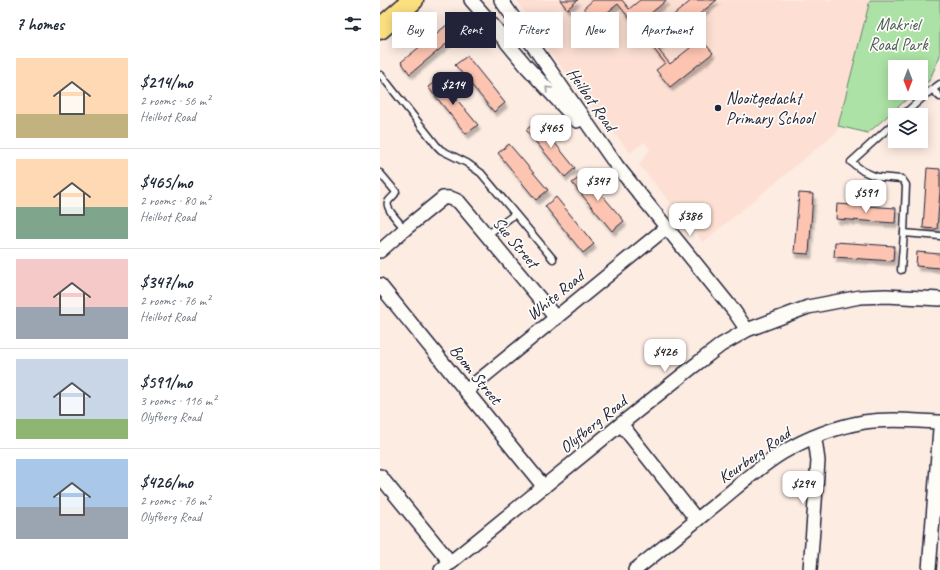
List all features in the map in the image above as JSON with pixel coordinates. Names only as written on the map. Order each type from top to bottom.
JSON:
[{"type":"main road","points":[[380,29],[406,6]]},
{"type":"street","name":"Heilbot Road","points":[[471,0],[527,67],[612,159],[734,311],[747,330]]},
{"type":"street","name":"Heilbot Road","points":[[501,0],[612,159]]},
{"type":"street","name":"Sue Street","points":[[405,229],[443,198],[453,198],[459,202],[556,318]]},
{"type":"street","name":"White Road","points":[[466,391],[667,227]]},
{"type":"street","points":[[380,251],[405,229]]},
{"type":"street","name":"Boom Street","points":[[380,285],[544,486]]},
{"type":"street","name":"Olyfberg Road","points":[[446,566],[690,369],[721,346],[747,330],[808,307],[860,297],[886,296],[940,299]]},
{"type":"street","name":"Keurberg Road","points":[[634,570],[758,470],[782,453],[814,437],[863,422],[878,420],[940,422]]},
{"type":"street","points":[[621,424],[697,520]]},
{"type":"street","points":[[929,570],[940,429]]},
{"type":"street","points":[[810,570],[818,460],[814,437]]},
{"type":"street","points":[[380,476],[446,566]]},
{"type":"lane","points":[[380,36],[406,6]]},
{"type":"lane","points":[[381,75],[437,146],[441,150],[474,167],[481,173],[553,259]]},
{"type":"lane","points":[[911,108],[940,84]]},
{"type":"lane","points":[[933,90],[940,97]]},
{"type":"lane","points":[[888,128],[851,162],[866,173],[878,177],[902,179],[906,185],[901,270]]},
{"type":"lane","points":[[380,173],[396,192],[387,205],[389,210],[405,229]]},
{"type":"lane","points":[[487,235],[515,214]]},
{"type":"lane","points":[[904,233],[940,236]]},
{"type":"shaded area","name":"Nooitgedacht Primary School","points":[[517,0],[870,0],[837,132],[703,242],[639,165],[650,149],[644,142],[630,153],[546,48],[563,48],[563,12],[524,12]]},
{"type":"green space","name":"Makriel Road Park","points":[[870,0],[940,0],[940,56],[929,81],[928,82],[928,60],[888,60],[888,100],[906,100],[897,108],[888,108],[888,116],[868,133],[838,126]]},
{"type":"building","points":[[560,0],[578,0],[567,9]]},
{"type":"building","points":[[593,0],[622,0],[629,9],[640,0],[667,0],[652,12],[627,12],[627,15],[618,4],[608,12],[587,12],[584,8]]},
{"type":"building","points":[[692,0],[717,0],[702,12],[677,12]]},
{"type":"building","points":[[445,26],[445,45],[410,74],[401,62],[418,48],[437,48],[437,33]]},
{"type":"building","points":[[706,45],[713,53],[670,87],[656,70],[665,63],[653,48],[657,48],[670,64],[690,48],[706,48]]},
{"type":"building","points":[[467,56],[505,103],[494,112],[455,65]]},
{"type":"building","points":[[439,78],[478,125],[466,134],[428,87]]},
{"type":"building","points":[[537,121],[575,168],[565,177],[526,130]]},
{"type":"building","points":[[509,144],[548,190],[536,200],[498,153]]},
{"type":"building","points":[[927,168],[940,169],[937,229],[923,228]]},
{"type":"building","points":[[584,174],[624,221],[612,231],[572,183]]},
{"type":"building","points":[[799,193],[813,194],[809,254],[794,253]]},
{"type":"building","points":[[556,197],[594,244],[583,253],[545,206]]},
{"type":"building","points":[[837,204],[896,208],[895,223],[836,219]]},
{"type":"building","points":[[835,242],[894,246],[893,261],[834,257]]},
{"type":"building","points":[[917,252],[940,254],[940,268],[916,266]]},
{"type":"place","name":"Nooitgedacht Primary School","points":[[718,108]]}]
